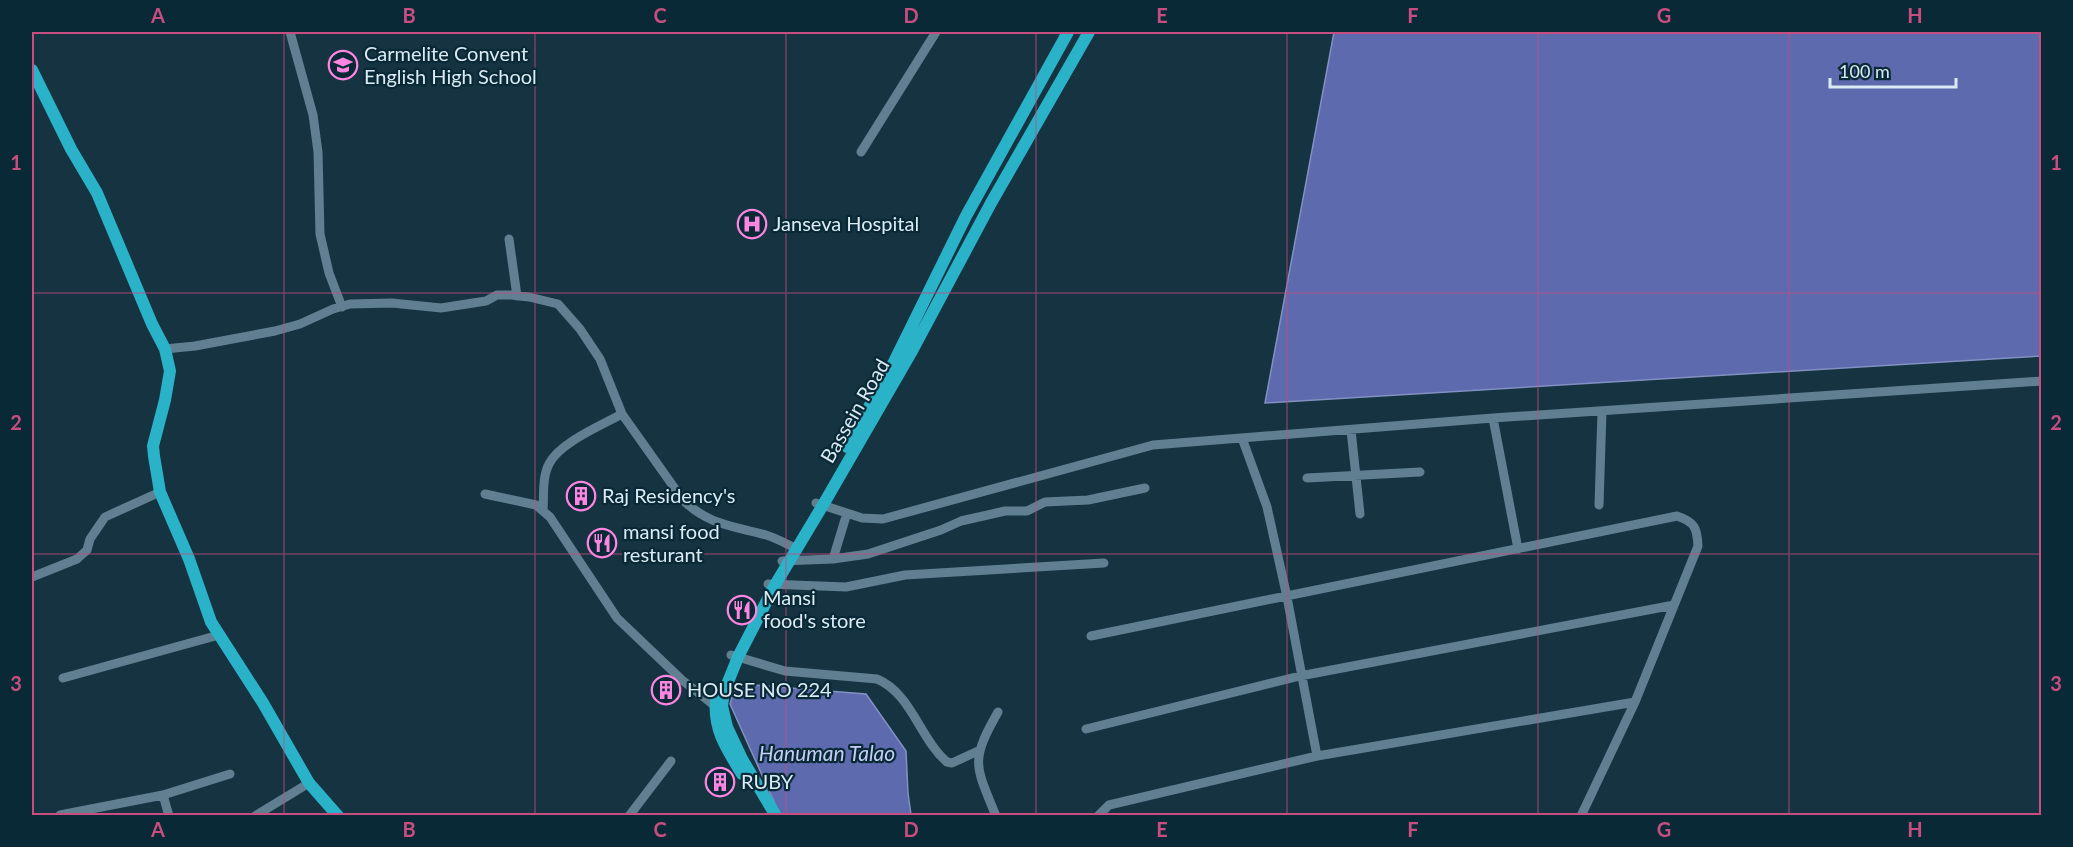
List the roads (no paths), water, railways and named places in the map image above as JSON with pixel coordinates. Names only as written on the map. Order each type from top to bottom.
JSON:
[{"type":"main road","name":"Bassein Road","points":[[820,504],[966,216],[1068,32]]},
{"type":"main road","name":"Bassein Road","points":[[719,706],[717,691],[772,584],[912,351],[991,203],[1089,32]]},
{"type":"main road","points":[[32,70],[71,149],[98,193],[152,324],[165,349],[170,371],[153,446],[160,492],[189,559],[211,622],[263,703],[309,783],[338,816]]},
{"type":"main road","points":[[1034,94],[1050,101]]},
{"type":"main road","points":[[719,706],[716,723],[724,745],[768,816]]},
{"type":"main road","points":[[719,706],[742,759],[776,816]]},
{"type":"street","points":[[290,32],[313,115],[318,152],[320,234],[329,273],[342,307]]},
{"type":"street","points":[[861,152],[936,32]]},
{"type":"street","points":[[509,239],[518,296]]},
{"type":"street","points":[[165,349],[275,332],[350,304],[392,303],[441,308],[486,302],[497,296],[518,296],[558,304],[580,329],[600,359],[622,414],[683,500],[694,511],[722,525],[768,536],[793,547]]},
{"type":"street","points":[[820,504],[862,518],[883,519],[1153,445],[1493,418],[2042,381]]},
{"type":"street","points":[[1599,505],[1602,411]]},
{"type":"street","points":[[543,511],[546,474],[553,457],[562,448],[622,414]]},
{"type":"street","points":[[1493,418],[1518,549]]},
{"type":"street","points":[[1351,430],[1360,514]]},
{"type":"street","points":[[1242,438],[1267,507],[1287,597],[1300,676],[1317,756]]},
{"type":"street","points":[[1307,478],[1420,472]]},
{"type":"street","points":[[786,561],[833,559],[868,554],[933,533],[961,521],[1005,511],[1027,511],[1045,502],[1088,500],[1145,488]]},
{"type":"street","points":[[32,577],[77,559],[87,550],[90,539],[105,517],[160,492]]},
{"type":"street","points":[[485,494],[536,505],[550,517],[617,618],[682,680],[719,706]]},
{"type":"street","points":[[833,559],[847,513]]},
{"type":"street","points":[[1091,636],[1677,516],[1687,519],[1697,530],[1698,546],[1635,702],[1581,816]]},
{"type":"street","points":[[772,584],[846,587],[904,575],[1104,564]]},
{"type":"street","points":[[1086,729],[1300,676],[1674,605]]},
{"type":"street","points":[[63,678],[219,636]]},
{"type":"street","points":[[734,656],[785,672],[848,676],[883,682],[899,696],[947,762],[952,763],[978,752]]},
{"type":"street","points":[[1098,816],[1109,805],[1317,756],[1635,702]]},
{"type":"street","points":[[996,816],[978,773],[978,752],[984,735],[998,712]]},
{"type":"street","points":[[629,816],[671,761]]},
{"type":"street","points":[[60,815],[163,795],[230,774]]},
{"type":"street","points":[[255,816],[309,783]]},
{"type":"street","points":[[163,795],[169,816]]},
{"type":"water","points":[[1334,32],[2041,32],[2041,356],[1265,403]]},
{"type":"water","name":"Hanuman Talao","points":[[741,684],[866,694],[906,751],[911,815],[780,815],[730,704],[733,694]]},
{"type":"place","name":"Carmelite Convent English High School","points":[[343,65]]},
{"type":"place","name":"Janseva Hospital","points":[[752,224]]},
{"type":"place","name":"Raj Residency's","points":[[581,496]]},
{"type":"place","name":"mansi food resturant","points":[[602,543]]},
{"type":"place","name":"Mansi food's store","points":[[742,610]]},
{"type":"place","name":"HOUSE NO 224","points":[[666,690]]},
{"type":"place","name":"RUBY","points":[[720,782]]}]
